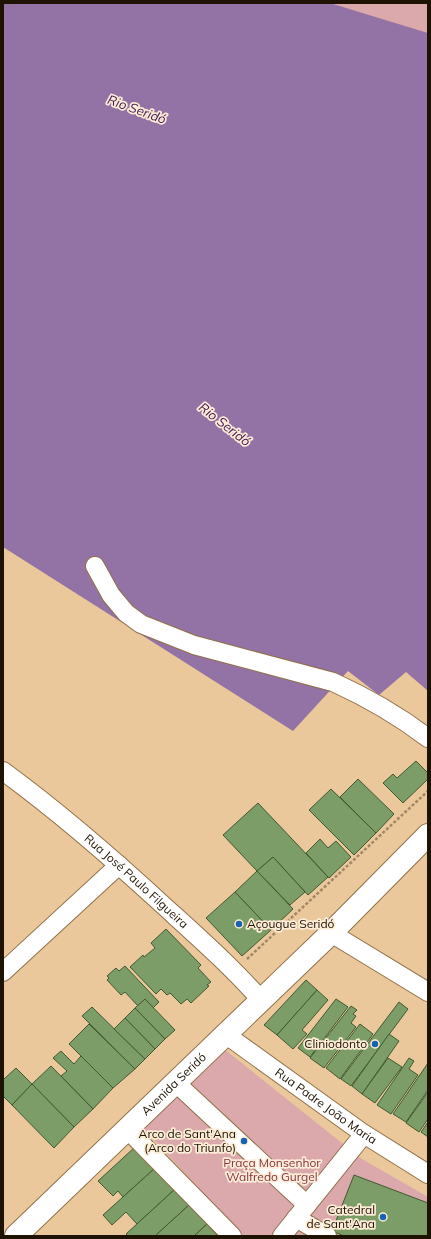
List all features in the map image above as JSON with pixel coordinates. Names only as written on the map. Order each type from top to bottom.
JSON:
[{"type":"main road","name":"Avenida Seridó","points":[[16,1236],[261,1000],[336,936],[428,835]]},
{"type":"street","points":[[95,566],[110,595],[126,613],[141,624],[194,645],[333,682],[374,704],[428,738]]},
{"type":"street","name":"Rua José Paulo Filgueira","points":[[3,771],[30,790],[119,865],[235,970],[261,1000]]},
{"type":"street","points":[[3,972],[119,865]]},
{"type":"street","points":[[336,936],[428,992]]},
{"type":"street","name":"Rua Padre João Maria","points":[[225,1034],[364,1134],[428,1174]]},
{"type":"street","points":[[176,1083],[327,1236]]},
{"type":"street","points":[[127,1129],[232,1236]]},
{"type":"street","points":[[282,1236],[364,1134]]},
{"type":"path","points":[[235,970],[428,791]]},
{"type":"green space","points":[[330,3],[428,3],[428,33]]},
{"type":"green space","name":"Praça Monsenhor Walfredo Gurgel","points":[[219,1045],[362,1159],[428,1197],[428,1236],[243,1236],[140,1125]]},
{"type":"water","name":"Rio Seridó","points":[[3,3],[330,3],[428,33],[428,691],[406,672],[379,695],[348,671],[293,731],[3,547]]},
{"type":"building","points":[[416,761],[428,773],[428,779],[403,803],[383,783],[393,774],[397,778]]},
{"type":"building","points":[[358,779],[394,814],[376,833],[340,797]]},
{"type":"building","points":[[331,789],[376,833],[354,855],[309,810]]},
{"type":"building","points":[[258,803],[328,877],[308,895],[273,857],[257,871],[223,835]]},
{"type":"building","points":[[320,839],[328,848],[336,841],[351,857],[329,878],[306,853]]},
{"type":"building","points":[[273,857],[305,892],[290,905],[257,871]]},
{"type":"building","points":[[257,871],[293,909],[271,930],[235,892]]},
{"type":"building","name":"Açougue Seridó","points":[[235,892],[271,930],[242,956],[206,918]]},
{"type":"building","points":[[166,929],[201,965],[198,968],[211,982],[207,985],[209,986],[191,1003],[187,999],[181,1004],[170,993],[167,995],[161,989],[156,994],[130,967],[143,955],[144,957],[155,948],[151,943]]},
{"type":"building","points":[[125,966],[159,1002],[153,1008],[145,999],[138,1006],[125,992],[121,995],[107,980],[109,978],[107,976],[116,968],[119,971]]},
{"type":"building","points":[[306,980],[317,990],[277,1035],[264,1025]]},
{"type":"building","points":[[317,990],[328,1000],[302,1030],[307,1034],[293,1049],[277,1035]]},
{"type":"building","points":[[145,999],[175,1030],[165,1039],[135,1008]]},
{"type":"building","points":[[336,999],[348,1007],[310,1057],[298,1048]]},
{"type":"building","name":"Cliniodonto","points":[[399,1002],[408,1009],[351,1086],[341,1079]]},
{"type":"building","points":[[351,1006],[357,1010],[353,1014],[356,1016],[351,1023],[356,1027],[324,1068],[310,1058]]},
{"type":"building","points":[[92,1007],[145,1059],[135,1069],[82,1016]]},
{"type":"building","points":[[135,1008],[165,1039],[155,1049],[125,1018]]},
{"type":"building","points":[[125,1018],[155,1049],[145,1059],[114,1029]]},
{"type":"building","points":[[89,1024],[135,1069],[113,1088],[69,1044]]},
{"type":"building","points":[[360,1024],[373,1034],[340,1079],[326,1068]]},
{"type":"building","points":[[389,1034],[399,1041],[362,1094],[352,1086]]},
{"type":"building","points":[[61,1051],[74,1064],[81,1056],[113,1088],[93,1109],[61,1076],[67,1071],[53,1058]]},
{"type":"building","points":[[388,1058],[402,1067],[375,1103],[362,1094]]},
{"type":"building","points":[[409,1058],[414,1061],[409,1069],[418,1075],[391,1114],[377,1105]]},
{"type":"building","points":[[428,1063],[428,1090],[406,1122],[393,1114]]},
{"type":"building","points":[[51,1066],[93,1109],[74,1127],[32,1084]]},
{"type":"building","points":[[16,1068],[32,1084],[12,1105],[3,1096],[3,1080]]},
{"type":"building","points":[[32,1084],[74,1127],[54,1148],[12,1105]]},
{"type":"building","points":[[428,1092],[428,1119],[419,1132],[406,1123]]},
{"type":"building","points":[[428,1122],[428,1137],[421,1132]]},
{"type":"building","points":[[135,1147],[155,1168],[123,1197],[118,1191],[113,1196],[98,1181]]},
{"type":"building","points":[[155,1168],[174,1190],[137,1224],[126,1212],[112,1225],[103,1215]]},
{"type":"building","name":"Catedral de Sant'Ana","points":[[354,1175],[428,1203],[428,1236],[344,1236],[332,1231]]},
{"type":"building","points":[[174,1190],[189,1205],[155,1236],[128,1236],[126,1234]]},
{"type":"building","points":[[189,1205],[207,1224],[194,1236],[155,1236]]},
{"type":"building","points":[[207,1224],[218,1236],[194,1236]]},
{"type":"place","name":"Açougue Seridó","points":[[239,924]]},
{"type":"place","name":"Cliniodonto","points":[[375,1044]]},
{"type":"place","name":"Arco de Sant'Ana (Arco do Triunfo)","points":[[244,1141]]},
{"type":"place","name":"Catedral de Sant'Ana","points":[[383,1217]]}]
